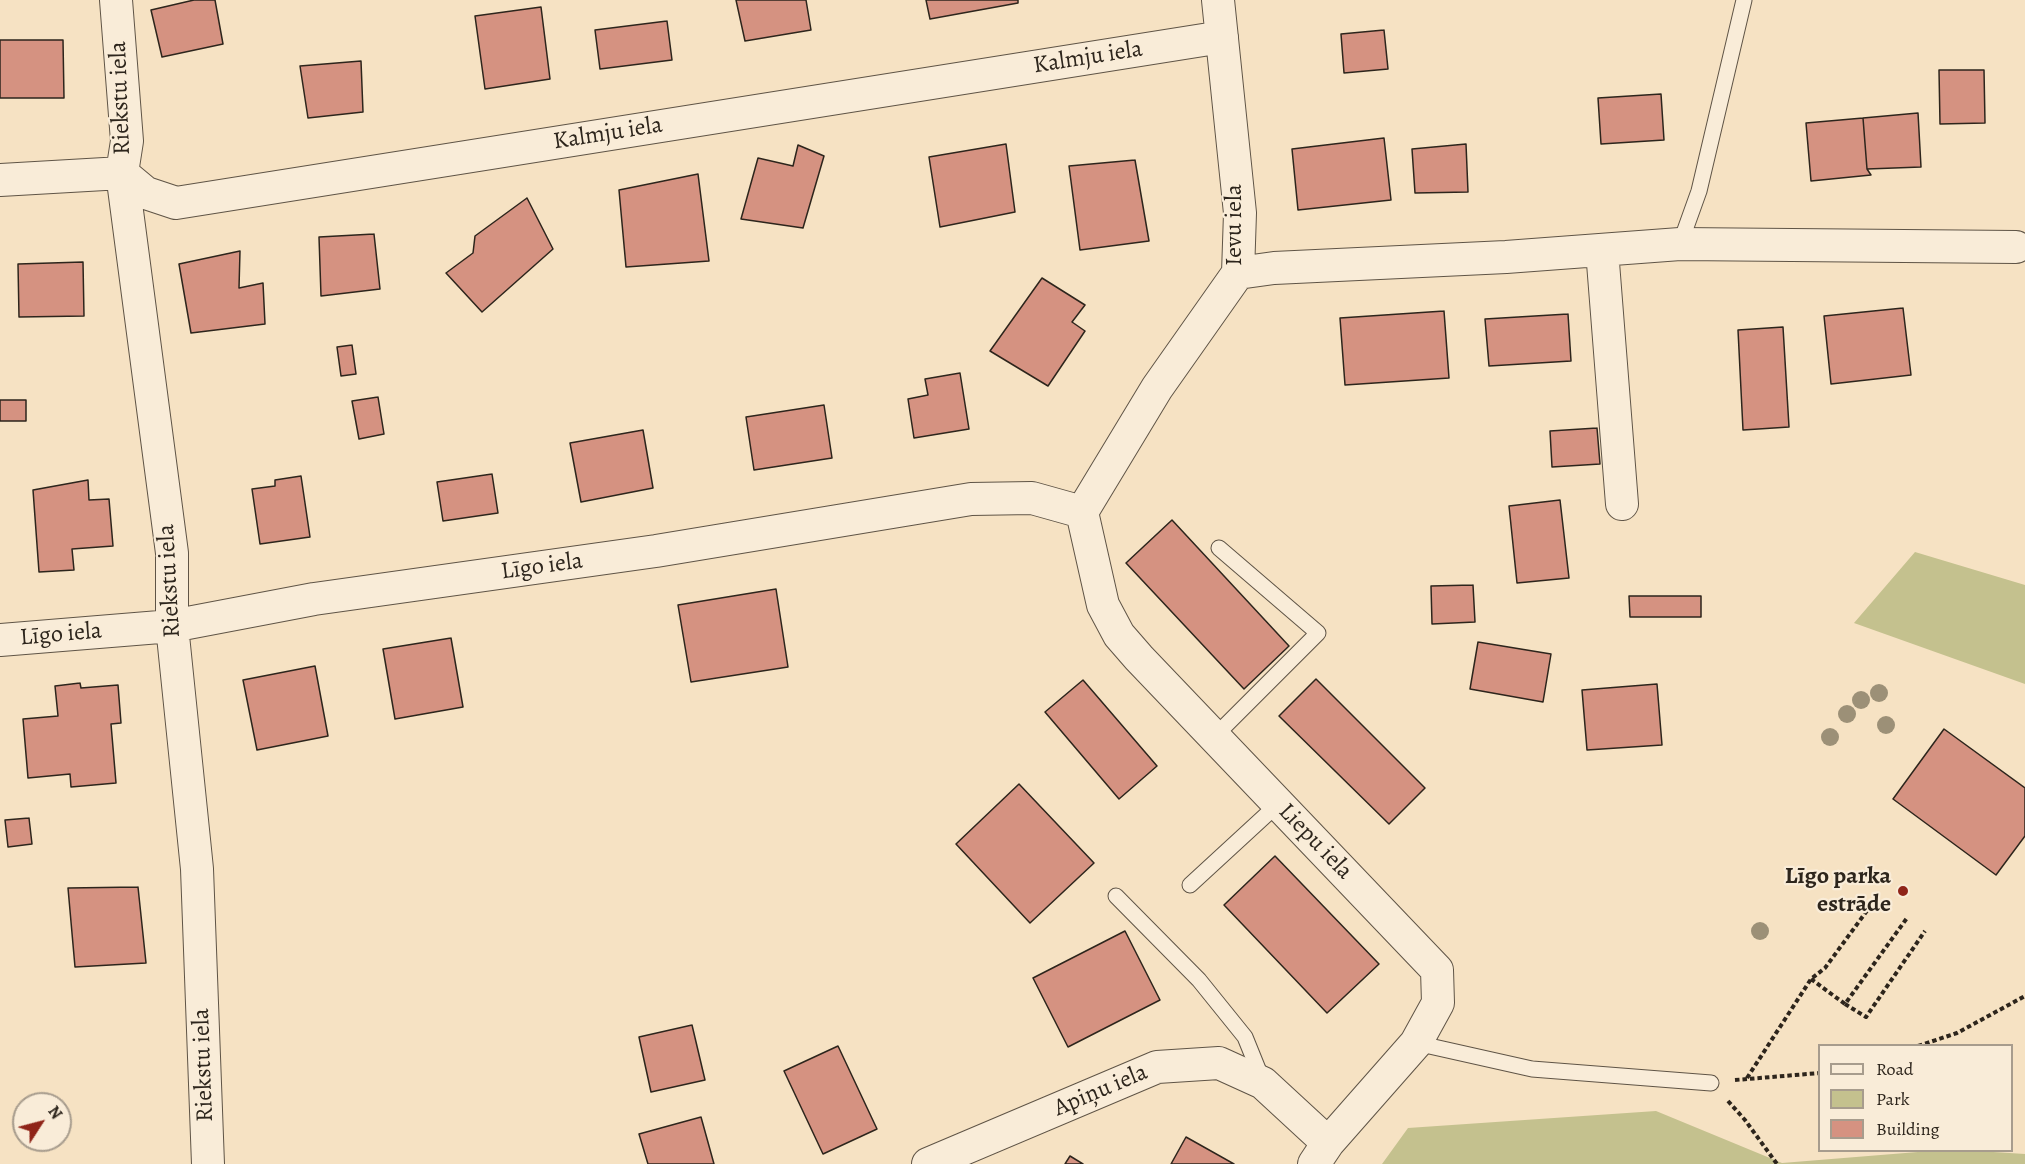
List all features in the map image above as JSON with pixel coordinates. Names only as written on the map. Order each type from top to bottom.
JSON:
[{"type":"street","name":"Riekstu iela","points":[[116,0],[127,141],[122,173],[172,553],[172,626],[197,869],[208,1164]]},
{"type":"street","name":"Ievu iela","points":[[1082,512],[1157,388],[1238,273],[1240,213],[1218,0]]},
{"type":"street","name":"Kalmju iela","points":[[122,173],[146,193],[176,202],[1222,37]]},
{"type":"street","points":[[0,180],[122,173]]},
{"type":"street","points":[[1238,273],[1274,268],[1506,257],[1680,244],[2020,253]]},
{"type":"street","points":[[1602,250],[1622,504]]},
{"type":"street","name":"Līgo iela","points":[[0,639],[172,626],[314,599],[656,551],[972,500],[1032,498],[1082,512]]},
{"type":"street","name":"Liepu iela","points":[[1082,512],[1103,605],[1119,635],[1214,738],[1437,970],[1438,1003],[1416,1043],[1321,1154]]},
{"type":"street","name":"Apiņu iela","points":[[928,1164],[1157,1067],[1219,1063],[1263,1083],[1321,1154]]},
{"type":"lane","points":[[1680,244],[1699,191],[1744,0]]},
{"type":"lane","points":[[1214,738],[1318,633],[1219,548]]},
{"type":"lane","points":[[1190,885],[1278,804]]},
{"type":"lane","points":[[1116,896],[1199,980],[1245,1037],[1263,1083]]},
{"type":"lane","points":[[1416,1043],[1532,1069],[1711,1083]]},
{"type":"path","points":[[1747,1078],[1811,979],[1825,968],[1877,897]]},
{"type":"path","points":[[1845,1004],[1907,918]]},
{"type":"path","points":[[1811,979],[1866,1017],[1925,931]]},
{"type":"path","points":[[1924,1044],[1957,1033],[2025,996]]},
{"type":"path","points":[[1711,1083],[1818,1073]]},
{"type":"path","points":[[1711,1083],[1745,1120],[1778,1164]]},
{"type":"green space","points":[[1915,552],[2025,585],[2025,684],[1854,623]]},
{"type":"green space","points":[[1656,1111],[1782,1163],[1918,1152],[1994,1152],[2025,1154],[2025,1164],[1382,1164],[1408,1128]]},
{"type":"building","points":[[194,0],[215,0],[223,44],[162,57],[151,10]]},
{"type":"building","points":[[736,0],[806,0],[811,30],[745,41]]},
{"type":"building","points":[[926,0],[1018,0],[1018,3],[930,19]]},
{"type":"building","points":[[541,7],[550,79],[485,89],[475,16]]},
{"type":"building","points":[[667,21],[672,60],[600,69],[595,30]]},
{"type":"building","points":[[1384,30],[1388,69],[1344,73],[1341,34]]},
{"type":"building","points":[[0,40],[63,40],[64,98],[0,98]]},
{"type":"building","points":[[361,61],[363,112],[308,118],[300,66]]},
{"type":"building","points":[[1939,70],[1984,70],[1985,123],[1940,124]]},
{"type":"building","points":[[1661,94],[1664,140],[1601,144],[1598,98]]},
{"type":"building","points":[[1918,113],[1921,167],[1867,169],[1863,118]]},
{"type":"building","points":[[1863,118],[1867,169],[1871,175],[1811,181],[1806,123]]},
{"type":"building","points":[[1384,138],[1391,200],[1298,210],[1292,149]]},
{"type":"building","points":[[1006,144],[1015,212],[940,227],[929,157]]},
{"type":"building","points":[[1466,144],[1468,192],[1415,193],[1412,149]]},
{"type":"building","points":[[798,145],[824,156],[803,228],[741,219],[758,158],[793,166]]},
{"type":"building","points":[[1135,160],[1149,241],[1080,250],[1069,166]]},
{"type":"building","points":[[698,174],[709,261],[626,267],[619,190]]},
{"type":"building","points":[[527,198],[553,249],[482,312],[446,273],[473,253],[475,236]]},
{"type":"building","points":[[374,234],[380,289],[321,296],[319,237]]},
{"type":"building","points":[[240,251],[239,288],[263,283],[265,324],[191,333],[179,264]]},
{"type":"building","points":[[83,262],[84,316],[19,317],[18,264]]},
{"type":"building","points":[[1042,278],[1085,305],[1072,322],[1085,331],[1048,386],[990,351]]},
{"type":"building","points":[[1903,308],[1911,375],[1831,384],[1824,316]]},
{"type":"building","points":[[1444,311],[1449,378],[1345,385],[1340,318]]},
{"type":"building","points":[[1568,314],[1571,361],[1489,366],[1485,319]]},
{"type":"building","points":[[1783,327],[1789,427],[1743,430],[1738,330]]},
{"type":"building","points":[[352,345],[356,374],[341,376],[337,347]]},
{"type":"building","points":[[960,373],[969,429],[914,438],[908,399],[928,395],[925,379]]},
{"type":"building","points":[[378,397],[384,434],[359,439],[352,401]]},
{"type":"building","points":[[0,400],[26,400],[26,421],[0,421]]},
{"type":"building","points":[[824,405],[832,458],[754,470],[746,417]]},
{"type":"building","points":[[1597,428],[1600,464],[1552,467],[1550,431]]},
{"type":"building","points":[[643,430],[653,488],[581,502],[570,443]]},
{"type":"building","points":[[492,474],[498,513],[443,521],[437,482]]},
{"type":"building","points":[[301,476],[310,537],[260,544],[252,489],[275,486],[275,480]]},
{"type":"building","points":[[88,480],[89,500],[109,499],[113,546],[72,549],[74,570],[39,572],[33,490]]},
{"type":"building","points":[[1560,500],[1569,578],[1517,583],[1509,506]]},
{"type":"building","points":[[1172,520],[1289,646],[1244,689],[1126,563]]},
{"type":"building","points":[[1473,585],[1475,622],[1432,624],[1431,586]]},
{"type":"building","points":[[776,589],[788,667],[691,682],[678,605]]},
{"type":"building","points":[[1629,596],[1701,596],[1701,617],[1630,617]]},
{"type":"building","points":[[451,638],[463,707],[395,719],[383,649]]},
{"type":"building","points":[[1478,642],[1551,654],[1543,702],[1470,689]]},
{"type":"building","points":[[315,666],[328,736],[257,750],[243,680]]},
{"type":"building","points":[[1316,679],[1425,788],[1389,824],[1279,716]]},
{"type":"building","points":[[1083,680],[1157,766],[1119,799],[1045,712]]},
{"type":"building","points":[[80,683],[81,688],[118,685],[121,723],[111,724],[116,783],[71,787],[70,774],[28,778],[23,719],[58,716],[55,686]]},
{"type":"building","points":[[1657,684],[1662,745],[1587,750],[1582,690]]},
{"type":"building","points":[[1944,729],[2025,788],[2025,836],[1996,875],[1893,799]]},
{"type":"building","points":[[1019,784],[1094,863],[1030,923],[956,844]]},
{"type":"building","points":[[29,818],[32,844],[8,847],[5,820]]},
{"type":"building","points":[[1275,856],[1379,964],[1327,1013],[1224,905]]},
{"type":"building","points":[[138,887],[146,963],[75,967],[68,888]]},
{"type":"building","points":[[1125,931],[1160,1000],[1068,1047],[1033,978]]},
{"type":"building","points":[[692,1025],[705,1080],[651,1092],[639,1037]]},
{"type":"building","points":[[838,1046],[877,1129],[823,1154],[784,1071]]},
{"type":"building","points":[[701,1117],[714,1164],[648,1164],[639,1134]]},
{"type":"building","points":[[1186,1137],[1234,1164],[1171,1164]]},
{"type":"building","points":[[1070,1156],[1083,1164],[1065,1164]]},
{"type":"place","name":"Līgo parka estrāde","points":[[1903,891]]}]
